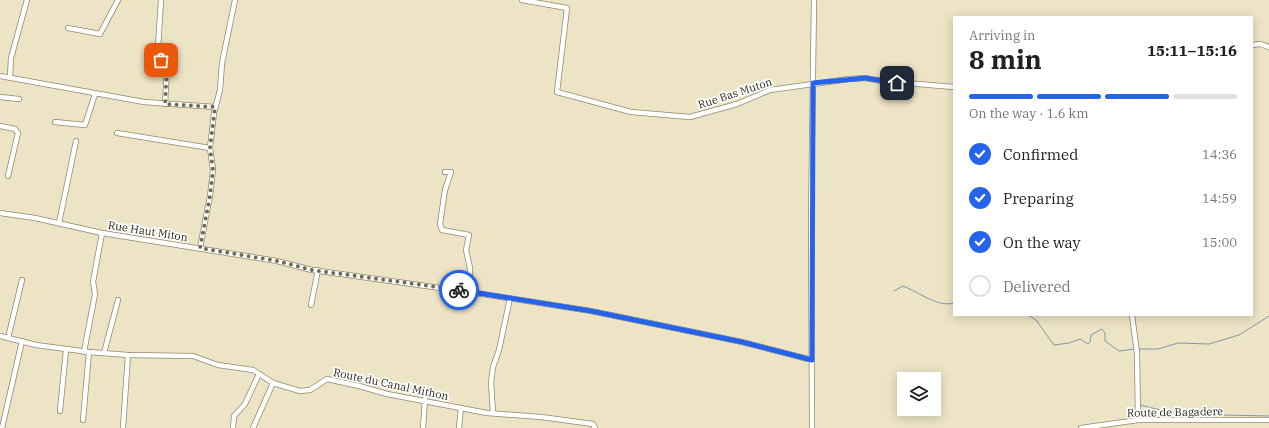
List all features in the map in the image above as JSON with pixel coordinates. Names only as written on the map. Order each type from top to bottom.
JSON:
[{"type":"street","points":[[10,77],[11,58],[27,0]]},
{"type":"street","points":[[68,28],[100,34],[118,0]]},
{"type":"street","points":[[161,0],[158,47],[160,57],[167,68],[165,104]]},
{"type":"street","points":[[200,248],[210,196],[213,170],[210,148],[215,107],[220,90],[222,63],[235,0]]},
{"type":"street","name":"Rue Bas Muton","points":[[522,0],[567,8],[557,92],[611,108],[631,112],[690,117],[737,104],[770,90],[813,83],[865,78],[881,82],[953,87]]},
{"type":"street","points":[[812,428],[814,0]]},
{"type":"street","points":[[1253,45],[1260,44],[1269,47]]},
{"type":"street","points":[[0,76],[95,94],[165,104],[215,107]]},
{"type":"street","points":[[55,122],[85,126],[95,94]]},
{"type":"street","points":[[0,97],[19,99]]},
{"type":"street","points":[[0,126],[15,128],[18,133],[8,176]]},
{"type":"street","points":[[117,133],[210,148]]},
{"type":"street","points":[[59,223],[76,141]]},
{"type":"street","points":[[445,172],[451,172],[445,190],[440,224],[442,230],[468,235],[466,250],[470,268],[469,292]]},
{"type":"street","name":"Rue Haut Miton","points":[[0,213],[318,270],[510,298],[624,318],[742,342],[812,360]]},
{"type":"street","points":[[83,420],[87,352],[95,294],[94,282],[102,232]]},
{"type":"street","points":[[311,306],[318,270]]},
{"type":"street","points":[[8,338],[22,280]]},
{"type":"street","points":[[493,413],[493,367],[499,350],[510,298]]},
{"type":"street","points":[[104,353],[118,300]]},
{"type":"street","points":[[1132,316],[1136,350],[1138,420]]},
{"type":"street","name":"Route du Canal Mithon","points":[[0,336],[66,350],[128,355],[194,356],[218,365],[252,370],[273,383],[303,391],[314,388],[327,379],[387,394],[461,408],[593,424],[595,428]]},
{"type":"street","points":[[2,428],[22,341]]},
{"type":"street","points":[[60,411],[66,350]]},
{"type":"street","points":[[123,428],[128,355]]},
{"type":"street","points":[[233,428],[234,416],[245,404],[259,374]]},
{"type":"street","points":[[253,428],[273,383]]},
{"type":"street","points":[[423,428],[425,400]]},
{"type":"street","points":[[459,428],[461,408]]},
{"type":"street","name":"Route de Bagadere","points":[[1081,428],[1138,420],[1269,420]]},
{"type":"waterway","points":[[894,291],[903,286],[928,299],[942,303],[953,303]]},
{"type":"waterway","points":[[1030,316],[1036,320],[1054,345],[1069,343],[1080,339],[1088,344],[1090,342],[1091,335],[1102,329],[1105,333],[1105,341],[1119,351],[1135,349]]},
{"type":"waterway","points":[[1138,349],[1158,349],[1178,343],[1209,344],[1239,335],[1269,316]]},
{"type":"waterway","points":[[1140,405],[1177,414],[1269,416]]},
{"type":"way so far","points":[[161,60],[167,68],[165,104],[215,107],[210,148],[213,170],[210,196],[200,248],[277,261],[312,270],[435,288],[459,290]]},
{"type":"route","points":[[459,290],[591,311],[613,317],[742,342],[812,360],[811,173],[813,83],[849,78],[865,78],[881,82],[897,83]]}]
